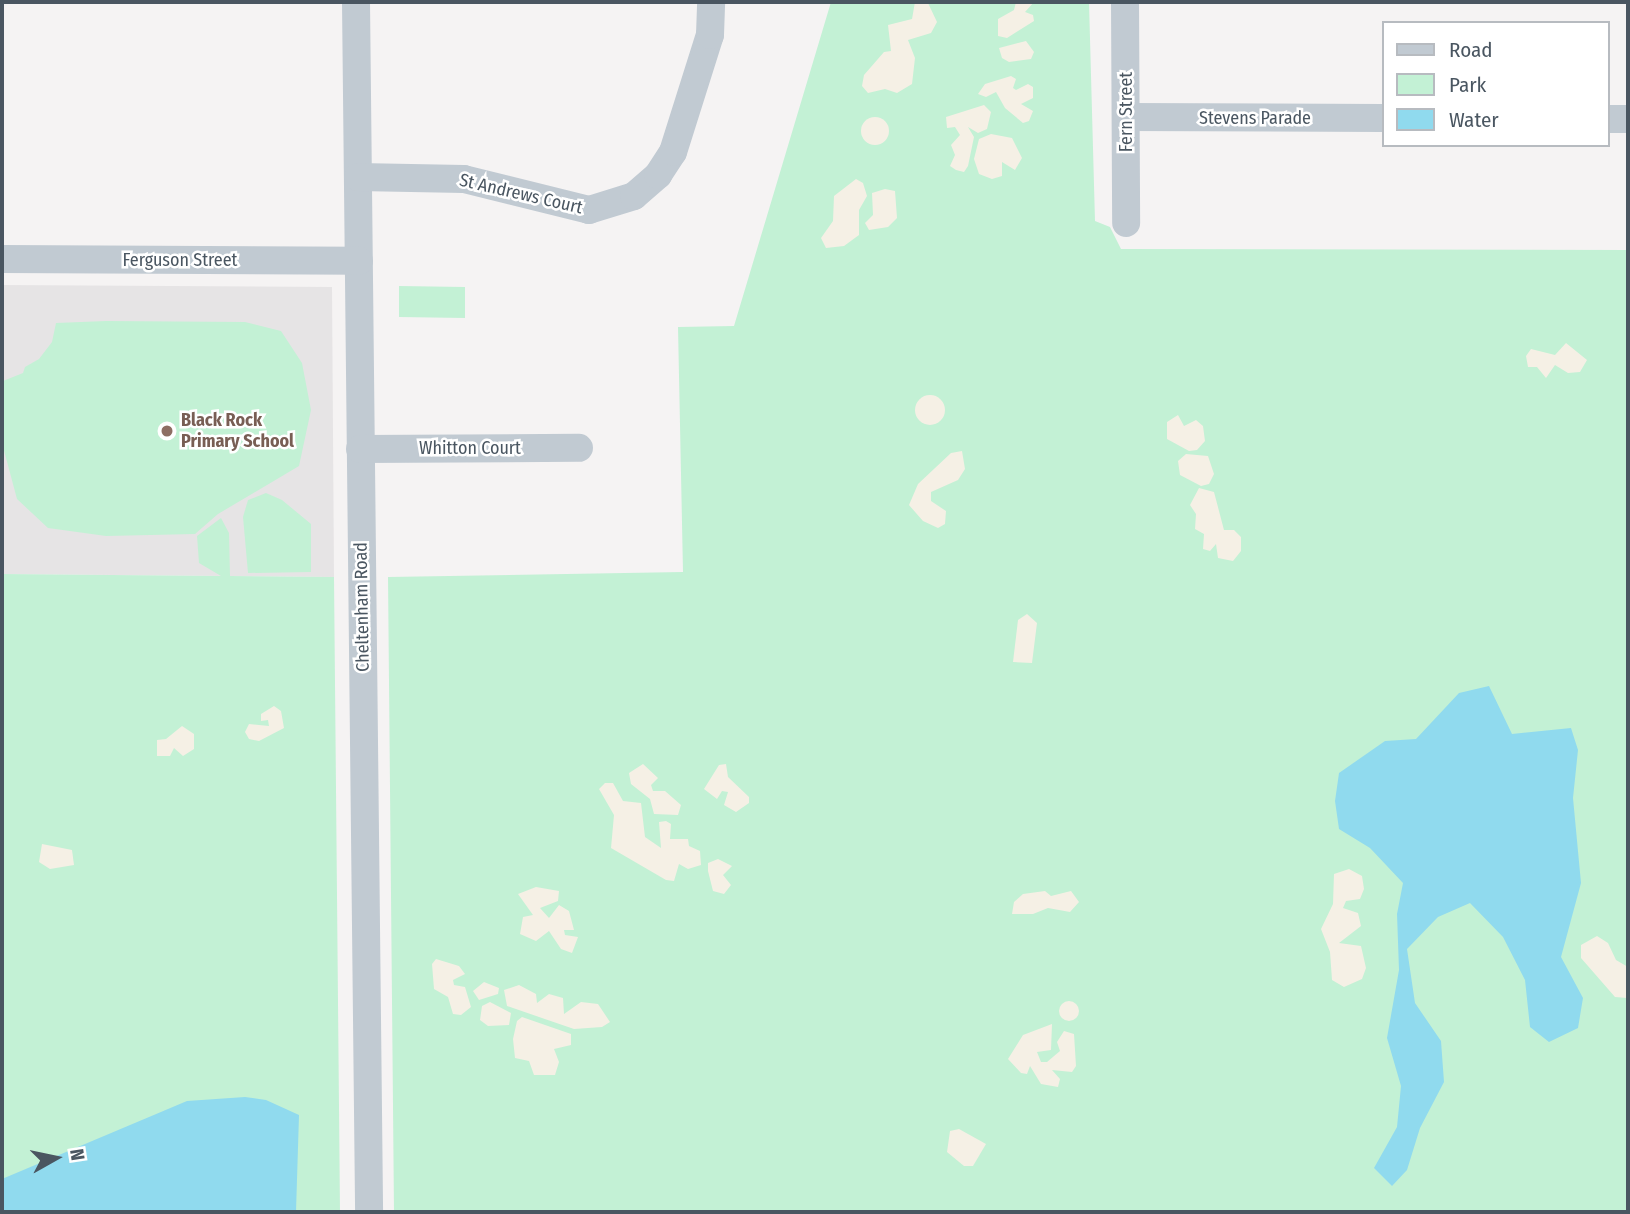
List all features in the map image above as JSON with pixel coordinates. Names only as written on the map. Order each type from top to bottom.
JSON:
[{"type":"street","name":"Cheltenham Road","points":[[356,2],[369,1212]]},
{"type":"street","name":"St Andrews Court","points":[[358,177],[452,178],[589,210],[634,196],[658,175],[673,152],[710,35],[711,2]]},
{"type":"street","name":"Fern Street","points":[[1125,2],[1126,223]]},
{"type":"street","name":"Stevens Parade","points":[[1126,117],[1382,118]]},
{"type":"street","points":[[1609,119],[1628,119]]},
{"type":"street","name":"Ferguson Street","points":[[2,259],[359,261]]},
{"type":"street","name":"Whitton Court","points":[[360,449],[579,447]]},
{"type":"shaded area","name":"Black Rock Primary School","points":[[2,285],[332,287],[334,577],[2,574]]},
{"type":"green space","points":[[831,2],[1089,2],[1095,221],[1110,227],[1121,249],[1628,250],[1628,1212],[394,1212],[388,577],[683,572],[678,327],[734,326]]},
{"type":"green space","points":[[399,286],[465,287],[465,318],[399,317]]},
{"type":"green space","points":[[245,322],[281,331],[302,363],[311,410],[299,466],[218,514],[195,534],[106,536],[48,528],[17,499],[2,443],[3,381],[23,373],[25,367],[39,359],[52,342],[56,323]]},
{"type":"green space","points":[[266,493],[282,500],[311,524],[311,572],[248,573],[243,517],[248,500]]},
{"type":"green space","points":[[221,518],[229,533],[230,576],[334,577],[340,1212],[2,1212],[2,574],[221,576],[199,563],[197,536]]},
{"type":"sand","points":[[915,2],[928,3],[937,22],[931,33],[908,40],[915,58],[912,84],[897,93],[885,89],[868,93],[862,86],[864,75],[884,52],[891,51],[888,25],[912,19]]},
{"type":"sand","points":[[1016,2],[1034,2],[1025,12],[1033,15],[1034,21],[1007,38],[998,36],[998,19],[1014,10]]},
{"type":"sand","points":[[1026,41],[1034,52],[1031,59],[1009,62],[1002,58],[999,48]]},
{"type":"sand","points":[[1011,76],[1016,79],[1013,88],[1016,90],[1028,84],[1033,87],[1033,98],[1021,104],[1033,111],[1029,121],[1023,123],[1005,108],[996,92],[986,97],[978,94],[985,84]]},
{"type":"sand","points":[[984,105],[991,112],[987,129],[978,133],[968,127],[974,137],[968,166],[964,172],[956,170],[950,166],[955,155],[951,145],[960,135],[955,127],[947,128],[946,117]]},
{"type":"sand","points":[[875,117],[885,121],[889,131],[885,141],[875,145],[865,141],[861,131],[865,121]]},
{"type":"sand","points":[[991,134],[1012,138],[1022,158],[1015,170],[1002,162],[1002,176],[992,179],[979,174],[974,159],[979,139]]},
{"type":"sand","points":[[856,179],[863,183],[867,196],[859,210],[859,235],[844,246],[826,248],[821,238],[833,221],[834,196]]},
{"type":"sand","points":[[885,189],[895,191],[897,218],[888,227],[869,230],[865,223],[873,215],[872,193]]},
{"type":"sand","points":[[1566,343],[1587,360],[1580,372],[1568,373],[1555,365],[1546,378],[1537,367],[1528,367],[1526,356],[1531,349],[1555,355]]},
{"type":"sand","points":[[930,395],[940,400],[945,410],[940,420],[930,425],[920,420],[915,410],[920,400]]},
{"type":"sand","points":[[1178,415],[1184,426],[1196,420],[1203,426],[1205,441],[1197,450],[1189,451],[1167,439],[1167,422]]},
{"type":"sand","points":[[962,451],[965,469],[958,480],[931,492],[931,501],[946,511],[945,524],[938,528],[923,521],[909,505],[918,484],[951,453]]},
{"type":"sand","points":[[1186,454],[1208,456],[1214,474],[1209,484],[1201,486],[1180,475],[1178,461]]},
{"type":"sand","points":[[1199,488],[1214,492],[1224,530],[1234,530],[1241,537],[1241,551],[1233,561],[1218,558],[1216,544],[1210,551],[1203,549],[1204,534],[1195,529],[1196,514],[1190,505]]},
{"type":"sand","points":[[1027,614],[1037,623],[1032,663],[1013,662],[1018,620]]},
{"type":"sand","points":[[274,706],[281,711],[284,728],[259,741],[249,739],[245,732],[249,724],[269,726],[268,720],[261,721],[261,714]]},
{"type":"sand","points":[[182,726],[194,734],[194,749],[183,756],[174,748],[170,756],[157,756],[157,740],[166,739]]},
{"type":"sand","points":[[643,764],[658,778],[651,785],[653,791],[665,791],[681,805],[678,815],[654,814],[650,799],[631,784],[629,773]]},
{"type":"sand","points":[[726,764],[728,777],[749,797],[749,803],[736,812],[724,805],[728,792],[722,791],[717,799],[704,789],[719,765]]},
{"type":"sand","points":[[605,783],[613,783],[623,801],[641,803],[645,837],[661,848],[659,822],[666,821],[671,824],[670,839],[688,839],[689,846],[700,851],[701,865],[688,869],[679,864],[674,881],[666,880],[611,848],[614,815],[599,789]]},
{"type":"sand","points":[[42,844],[72,850],[74,865],[50,869],[39,862]]},
{"type":"sand","points":[[718,859],[732,866],[723,875],[731,885],[724,894],[713,891],[708,871],[708,863]]},
{"type":"sand","points":[[1349,869],[1362,876],[1364,889],[1360,899],[1346,901],[1343,908],[1358,913],[1361,926],[1339,943],[1361,946],[1366,968],[1362,979],[1344,987],[1332,980],[1330,952],[1321,929],[1333,904],[1334,874]]},
{"type":"sand","points":[[536,887],[559,891],[558,901],[540,908],[549,918],[559,905],[569,911],[574,930],[564,930],[565,935],[578,937],[572,953],[561,949],[549,931],[536,941],[520,934],[523,917],[533,915],[518,894]]},
{"type":"sand","points":[[1045,891],[1051,896],[1071,891],[1079,902],[1070,912],[1048,908],[1033,914],[1012,914],[1014,902],[1023,894]]},
{"type":"sand","points":[[1597,936],[1608,943],[1616,960],[1628,967],[1627,998],[1615,997],[1581,958],[1581,945]]},
{"type":"sand","points":[[436,959],[459,966],[465,974],[453,980],[454,985],[465,987],[471,1007],[461,1015],[453,1014],[448,997],[434,989],[432,964]]},
{"type":"sand","points":[[484,982],[499,988],[498,994],[479,1000],[473,991]]},
{"type":"sand","points":[[519,985],[536,994],[537,1003],[549,994],[563,998],[564,1014],[581,1002],[598,1004],[610,1022],[602,1027],[574,1029],[507,1006],[504,990]]},
{"type":"sand","points":[[1069,1001],[1076,1004],[1079,1011],[1076,1018],[1069,1021],[1062,1018],[1059,1011],[1062,1004]]},
{"type":"sand","points":[[490,1002],[511,1013],[509,1025],[488,1026],[480,1020],[482,1006]]},
{"type":"sand","points":[[522,1017],[571,1034],[571,1045],[554,1049],[559,1062],[555,1075],[534,1075],[529,1061],[515,1058],[513,1039],[517,1021]]},
{"type":"sand","points":[[1052,1024],[1051,1050],[1037,1052],[1041,1062],[1047,1062],[1060,1051],[1057,1042],[1064,1031],[1074,1034],[1076,1066],[1072,1072],[1052,1070],[1060,1079],[1058,1087],[1041,1084],[1030,1066],[1027,1074],[1021,1073],[1008,1059],[1023,1035]]},
{"type":"sand","points":[[959,1129],[986,1144],[973,1166],[964,1166],[947,1152],[950,1131]]},
{"type":"water","points":[[1489,686],[1512,734],[1571,728],[1578,750],[1573,798],[1581,883],[1561,957],[1583,998],[1578,1028],[1549,1042],[1530,1027],[1525,980],[1503,937],[1470,903],[1438,917],[1407,949],[1415,1003],[1441,1041],[1444,1082],[1420,1128],[1407,1170],[1392,1186],[1374,1168],[1397,1127],[1401,1086],[1387,1038],[1399,970],[1397,914],[1403,883],[1370,848],[1339,829],[1335,801],[1339,773],[1385,741],[1416,739],[1459,693]]},
{"type":"water","points":[[245,1097],[266,1100],[299,1115],[296,1212],[2,1212],[2,1179],[187,1101]]},
{"type":"place","name":"Black Rock Primary School","points":[[167,431]]}]
